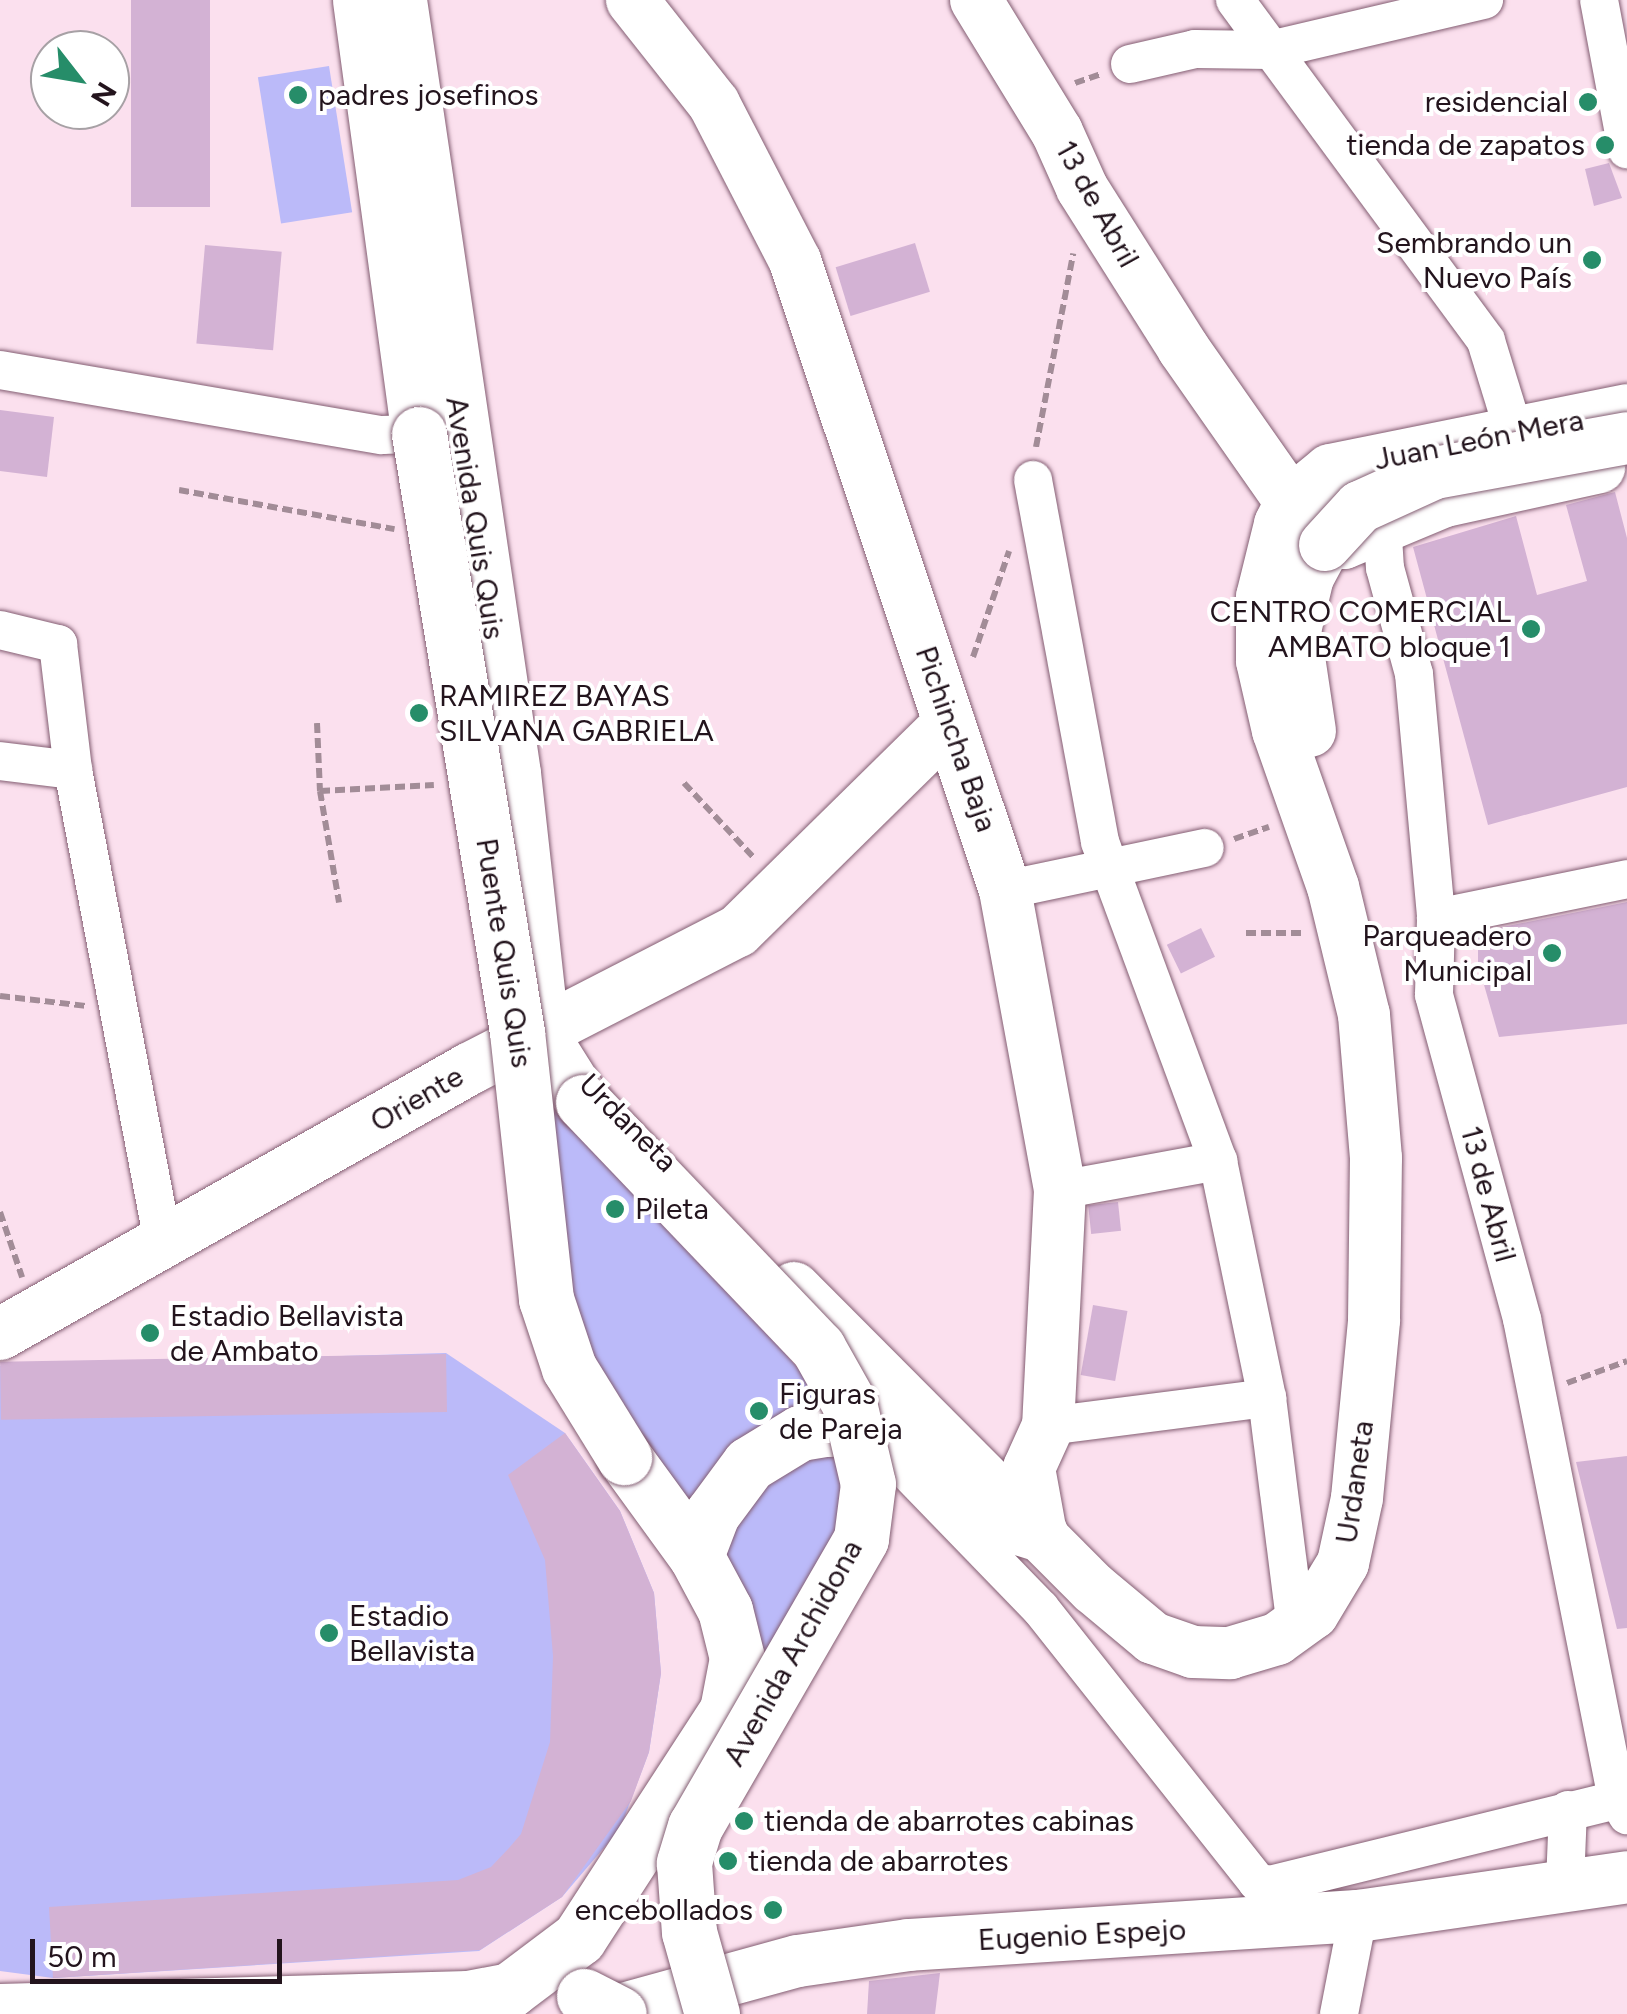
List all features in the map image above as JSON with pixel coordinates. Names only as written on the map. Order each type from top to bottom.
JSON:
[{"type":"main road","name":"Avenida Quis Quis","points":[[360,0],[419,434]]},
{"type":"main road","name":"Avenida Quis Quis","points":[[400,0],[513,773],[526,1044]]},
{"type":"main road","name":"Puente Quis Quis","points":[[0,2011],[468,1998],[510,1990],[587,1999],[579,1938],[727,1710],[737,1658],[725,1610],[696,1556],[624,1456],[569,1368],[546,1299],[531,1134],[419,434]]},
{"type":"main road","name":"Avenida Archidona","points":[[526,1044],[818,1348],[849,1403],[868,1484],[861,1539],[696,1826],[684,1864],[688,1932],[712,2014]]},
{"type":"main road","points":[[696,1556],[729,1486],[761,1455],[800,1432],[864,1428],[919,1448],[954,1470],[1008,1524],[1040,1534]]},
{"type":"street","name":"Pichincha Baja","points":[[632,0],[714,104],[795,262],[949,724],[966,758],[1005,890],[1060,1190],[1048,1426],[1029,1468],[1040,1534]]},
{"type":"street","name":"13 de Abril","points":[[976,0],[1092,204],[1225,403],[1310,486],[1359,545],[1414,674],[1436,918],[1434,994],[1522,1319],[1624,1803]]},
{"type":"street","points":[[1235,0],[1374,182],[1486,341],[1515,434]]},
{"type":"street","points":[[1130,64],[1195,50],[1270,50],[1438,5],[1484,0]]},
{"type":"street","points":[[1600,0],[1627,149]]},
{"type":"street","points":[[0,370],[382,435],[419,434]]},
{"type":"street","name":"Juan León Mera","points":[[1310,486],[1627,410]]},
{"type":"street","points":[[1338,910],[1295,631],[1308,578],[1359,545],[1360,507],[1435,473],[1627,438]]},
{"type":"street","name":"Juan León Mera","points":[[1359,545],[1445,501],[1627,461]]},
{"type":"street","points":[[1033,480],[1109,866],[1218,1162],[1268,1398],[1296,1627]]},
{"type":"street","name":"Urdaneta","points":[[526,1044],[1092,1588],[1168,1645],[1230,1653],[1266,1644],[1296,1627],[1326,1596],[1343,1562],[1357,1498],[1374,1320],[1376,1158],[1364,1015],[1338,910],[1262,661],[1262,597],[1310,486]]},
{"type":"street","points":[[0,630],[46,636],[58,644],[72,770],[164,1246]]},
{"type":"street","name":"Oriente","points":[[17,1325],[738,930],[784,891],[816,848],[949,724]]},
{"type":"street","points":[[0,761],[72,770]]},
{"type":"street","points":[[1005,890],[1205,848]]},
{"type":"street","points":[[1436,918],[1483,904],[1627,879]]},
{"type":"street","points":[[526,1044],[673,1236],[1040,1608],[1245,1872],[1270,1885],[1568,1810],[1624,1803]]},
{"type":"street","points":[[1060,1190],[1218,1162]]},
{"type":"street","points":[[1048,1426],[1268,1398]]},
{"type":"street","points":[[1564,1884],[1568,1810]]},
{"type":"street","name":"Eugenio Espejo","points":[[587,1999],[909,1945],[1358,1916],[1627,1878]]},
{"type":"street","points":[[1339,2014],[1358,1916]]},
{"type":"path","points":[[1032,97],[1130,64]]},
{"type":"path","points":[[179,490],[436,537]]},
{"type":"path","points":[[318,723],[320,791],[339,902]]},
{"type":"path","points":[[320,791],[476,781]]},
{"type":"path","points":[[684,783],[784,891]]},
{"type":"path","points":[[1205,848],[1308,813]]},
{"type":"path","points":[[1246,933],[1338,910]]},
{"type":"path","points":[[0,996],[118,1010]]},
{"type":"path","points":[[0,1212],[17,1325]]},
{"type":"path","points":[[1536,1394],[1627,1361]]},
{"type":"shaded area","points":[[329,66],[352,212],[281,223],[258,77]]},
{"type":"shaded area","points":[[555,1091],[832,1407],[845,1518],[711,1763],[744,1613],[582,1367],[549,1226]]},
{"type":"shaded area","name":"Estadio Bellavista","points":[[446,1353],[565,1433],[620,1511],[654,1593],[661,1673],[649,1752],[620,1829],[562,1897],[479,1951],[53,1978],[0,1971],[0,1366]]},
{"type":"building","points":[[131,0],[210,0],[210,207],[131,207]]},
{"type":"building","points":[[1609,163],[1622,198],[1594,206],[1585,169]]},
{"type":"building","points":[[915,243],[930,292],[851,316],[836,267]]},
{"type":"building","points":[[205,245],[282,252],[273,350],[196,344]]},
{"type":"building","points":[[0,410],[54,417],[47,477],[0,471]]},
{"type":"building","name":"CENTRO COMERCIAL AMBATO bloque 1","points":[[1615,492],[1627,538],[1627,787],[1488,825],[1413,547],[1516,516],[1537,595],[1587,581],[1566,505]]},
{"type":"building","name":"Parqueadero Municipal","points":[[1627,902],[1627,1024],[1499,1037],[1478,964],[1478,932]]},
{"type":"building","points":[[1201,928],[1215,957],[1181,973],[1167,945]]},
{"type":"building","points":[[1118,1202],[1121,1231],[1091,1234],[1088,1205]]},
{"type":"building","points":[[1093,1305],[1127,1311],[1115,1381],[1081,1375]]},
{"type":"building","points":[[446,1354],[447,1412],[1,1420],[0,1362]]},
{"type":"building","points":[[565,1433],[620,1511],[654,1593],[661,1673],[649,1752],[631,1801],[562,1897],[480,1950],[53,1978],[49,1907],[458,1880],[491,1867],[509,1848],[521,1834],[550,1742],[553,1656],[545,1560],[508,1475]]},
{"type":"building","points":[[1627,1456],[1627,1628],[1617,1629],[1576,1462]]},
{"type":"building","points":[[940,1973],[935,2014],[867,2014],[869,1981]]},
{"type":"place","name":"padres josefinos","points":[[298,95]]},
{"type":"place","name":"residencial","points":[[1588,102]]},
{"type":"place","name":"tienda de zapatos","points":[[1605,145]]},
{"type":"place","name":"Sembrando un Nuevo País","points":[[1592,260]]},
{"type":"place","name":"CENTRO COMERCIAL AMBATO bloque 1","points":[[1531,629]]},
{"type":"place","name":"RAMIREZ BAYAS SILVANA GABRIELA","points":[[419,713]]},
{"type":"place","name":"Parqueadero Municipal","points":[[1552,953]]},
{"type":"place","name":"Pileta","points":[[615,1209]]},
{"type":"place","name":"Estadio Bellavista de Ambato","points":[[150,1333]]},
{"type":"place","name":"Figuras de Pareja","points":[[759,1411]]},
{"type":"place","name":"Estadio Bellavista","points":[[329,1633]]},
{"type":"place","name":"tienda de abarrotes cabinas","points":[[744,1821]]},
{"type":"place","name":"tienda de abarrotes","points":[[728,1861]]},
{"type":"place","name":"encebollados","points":[[773,1910]]}]
